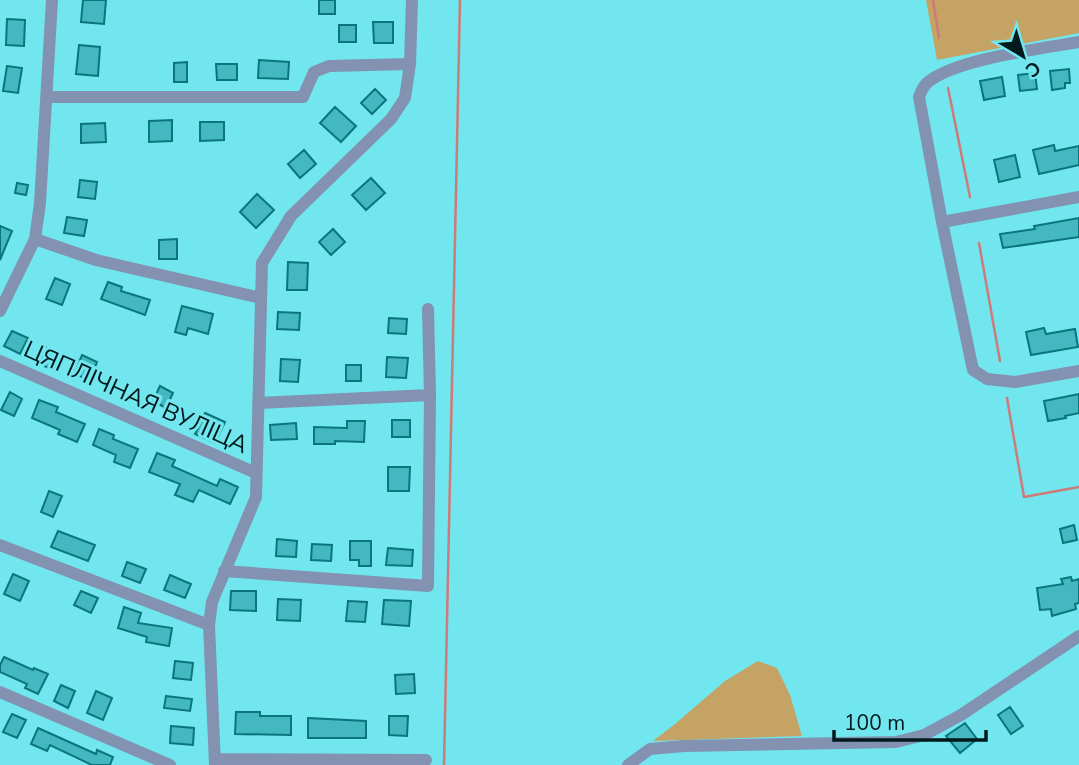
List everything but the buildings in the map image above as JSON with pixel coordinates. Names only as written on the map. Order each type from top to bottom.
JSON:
[{"type":"street","points":[[0,311],[35,239],[40,203],[52,0]]},
{"type":"street","points":[[412,0],[410,64],[405,98],[391,119],[291,216],[262,263],[256,496],[212,602],[209,625],[215,762],[426,760]]},
{"type":"street","points":[[1079,43],[1009,55],[949,70],[926,84],[919,97],[973,370],[987,379],[1015,382],[1079,371]]},
{"type":"street","points":[[47,97],[303,97],[314,72],[329,66],[410,64]]},
{"type":"street","points":[[942,222],[1079,197]]},
{"type":"street","points":[[35,239],[96,260],[261,298]]},
{"type":"street","points":[[224,571],[428,586],[428,309]]},
{"type":"street","name":"ЦЯПЛІЧНАЯ ВУЛІЦА","points":[[0,360],[256,472]]},
{"type":"street","points":[[258,403],[430,396]]},
{"type":"street","points":[[0,545],[209,625]]},
{"type":"street","points":[[628,765],[650,749],[896,742],[924,735],[961,715],[1079,636]]},
{"type":"street","points":[[0,692],[170,765]]},
{"type":"shaded area","points":[[926,0],[1079,0],[1079,33],[937,60]]},
{"type":"shaded area","points":[[758,661],[777,668],[790,695],[802,736],[653,741],[725,681]]},
{"type":"waterway","points":[[444,765],[460,0]]},
{"type":"waterway","points":[[933,0],[939,38]]},
{"type":"waterway","points":[[948,88],[970,197]]},
{"type":"waterway","points":[[979,243],[1000,361]]},
{"type":"waterway","points":[[1007,398],[1024,497],[1079,487]]}]
